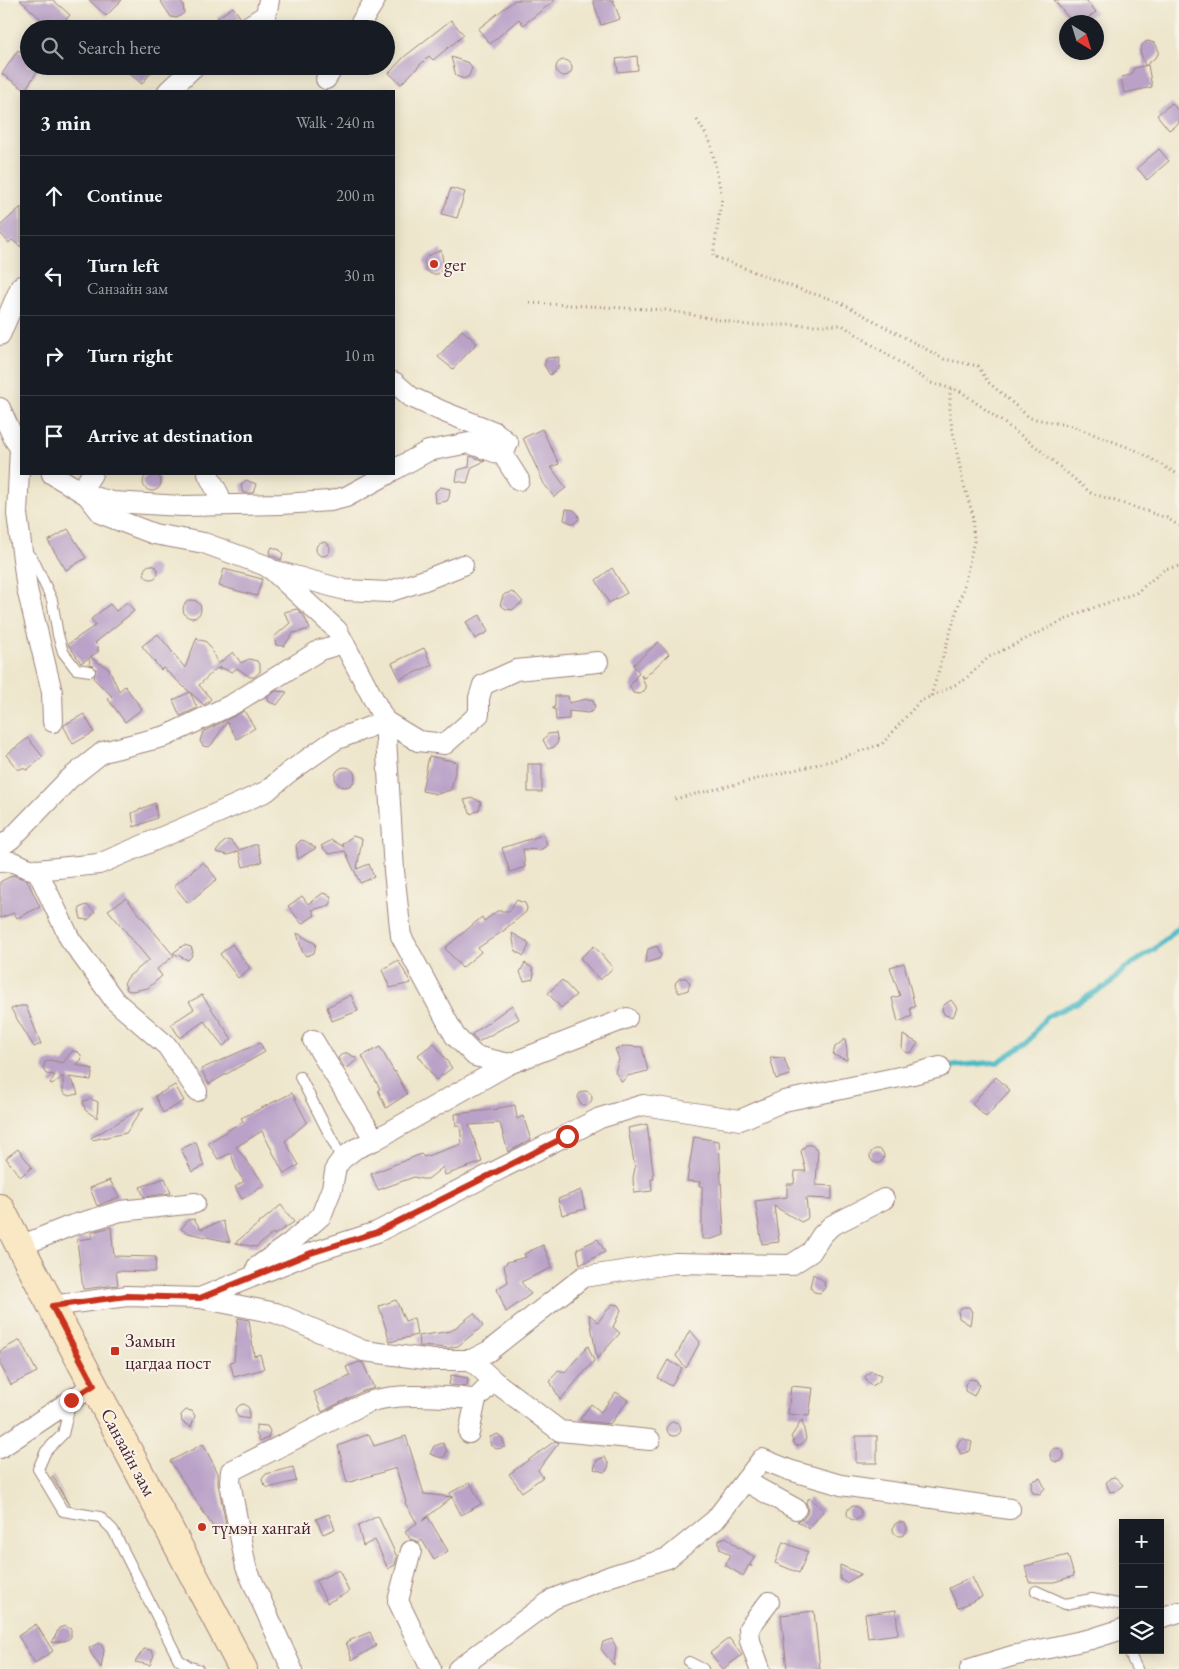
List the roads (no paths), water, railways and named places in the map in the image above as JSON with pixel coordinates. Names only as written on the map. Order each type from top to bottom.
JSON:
[{"type":"main road","name":"Санзайн зам","points":[[0,1208],[243,1669]]},
{"type":"street","points":[[258,20],[266,15],[269,0]]},
{"type":"street","points":[[362,20],[374,0]]},
{"type":"street","points":[[169,90],[185,75]]},
{"type":"street","points":[[0,335],[20,288]]},
{"type":"street","points":[[395,383],[411,397],[495,432],[508,443],[503,455]]},
{"type":"street","points":[[0,408],[20,447]]},
{"type":"street","points":[[395,469],[428,451],[469,443],[503,455],[520,480]]},
{"type":"street","points":[[20,465],[17,514],[22,552],[32,617],[52,692],[54,722]]},
{"type":"street","points":[[54,475],[84,493],[112,502],[182,506],[330,501],[346,497],[386,475]]},
{"type":"street","points":[[84,493],[92,475]]},
{"type":"street","points":[[209,475],[219,495],[221,504]]},
{"type":"street","points":[[84,493],[102,514],[154,534],[204,543],[264,565],[272,570],[337,630],[385,721],[394,870],[401,936],[455,1036],[475,1056],[509,1064]]},
{"type":"street","points":[[272,570],[345,590],[388,592],[425,580],[463,564]]},
{"type":"street","points":[[0,847],[11,840],[70,779],[103,752],[166,736],[233,704],[320,650],[344,643]]},
{"type":"street","points":[[385,721],[418,741],[445,744],[479,714],[479,698],[483,685],[516,670],[598,662]]},
{"type":"street","points":[[0,862],[11,860],[29,869],[37,870],[99,864],[267,791],[288,773],[335,740],[385,721]]},
{"type":"street","points":[[37,870],[70,939],[115,1001],[166,1046],[197,1090]]},
{"type":"street","points":[[200,1298],[231,1285],[290,1243],[321,1216],[332,1188],[336,1167],[342,1159],[355,1149],[375,1140],[509,1064],[627,1018]]},
{"type":"street","points":[[313,1040],[375,1140]]},
{"type":"street","points":[[200,1298],[311,1253],[377,1232],[600,1118],[643,1105],[740,1120],[784,1100],[910,1075],[940,1067]]},
{"type":"street","points":[[52,1306],[127,1296],[200,1298],[276,1313],[364,1351],[433,1360],[471,1360],[489,1350],[583,1277],[675,1263],[791,1264],[811,1252],[822,1234],[832,1226],[884,1200]]},
{"type":"street","points":[[20,1246],[70,1226],[121,1211],[195,1203]]},
{"type":"street","points":[[471,1360],[494,1381],[560,1432],[650,1440]]},
{"type":"street","points":[[469,1433],[476,1399],[494,1381]]},
{"type":"street","points":[[0,1448],[94,1385]]},
{"type":"street","points":[[292,1669],[246,1566],[230,1482],[231,1471],[368,1402],[384,1397],[430,1396],[476,1399]]},
{"type":"street","points":[[458,1669],[552,1599],[611,1576],[668,1558],[715,1520],[762,1459],[789,1470],[841,1485],[1010,1509]]},
{"type":"street","points":[[745,1481],[796,1509]]},
{"type":"street","points":[[411,1551],[398,1601],[431,1669]]},
{"type":"street","points":[[760,1669],[750,1640],[749,1628],[769,1602]]},
{"type":"street","points":[[970,1669],[1012,1656],[1119,1634]]},
{"type":"lane","points":[[22,552],[29,555],[34,561],[52,600],[63,652],[76,669],[90,671]]},
{"type":"lane","points":[[300,1077],[342,1159]]},
{"type":"lane","points":[[71,1400],[63,1434],[46,1451],[38,1469],[63,1512],[100,1517],[113,1530],[179,1664],[198,1669]]},
{"type":"lane","points":[[1036,1591],[1065,1604],[1092,1599],[1119,1604]]},
{"type":"lane","points":[[1130,1654],[1137,1669]]},
{"type":"lane","points":[[689,1662],[704,1669]]},
{"type":"waterway","points":[[942,1067],[998,1062],[1027,1043],[1046,1017],[1108,986],[1123,970],[1156,948],[1179,927]]},
{"type":"place","name":"ger","points":[[434,264]]},
{"type":"place","name":"Замын цагдаа пост","points":[[115,1351]]},
{"type":"place","name":"түмэн хангай","points":[[202,1527]]}]
